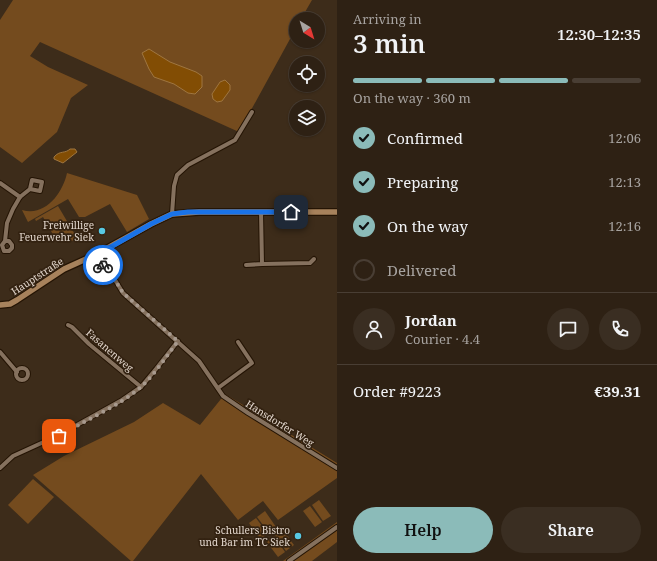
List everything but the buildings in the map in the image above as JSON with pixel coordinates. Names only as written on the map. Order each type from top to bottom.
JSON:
[{"type":"street","points":[[172,214],[175,182],[181,171],[200,158],[221,149],[235,140],[252,112]]},
{"type":"street","points":[[0,182],[20,198]]},
{"type":"street","points":[[6,241],[5,234],[8,219],[20,198],[30,189]]},
{"type":"street","name":"Hauptstraße","points":[[0,305],[10,304],[64,269],[95,256],[151,224],[172,214],[188,212],[337,212]]},
{"type":"street","points":[[261,212],[262,264]]},
{"type":"street","name":"Hansdorfer Weg","points":[[95,256],[112,275],[123,293],[199,361],[223,396],[337,468]]},
{"type":"street","points":[[246,264],[310,263],[314,259]]},
{"type":"street","name":"Fasanenweg","points":[[68,325],[141,386]]},
{"type":"street","points":[[0,468],[12,456],[59,436],[122,400],[141,386],[178,341]]},
{"type":"street","points":[[218,388],[252,363],[238,342]]},
{"type":"street","points":[[0,352],[17,372]]},
{"type":"street","points":[[289,561],[337,527]]},
{"type":"shaded area","points":[[13,0],[312,0],[305,12],[289,12],[289,41],[239,132],[40,42],[30,56],[48,67],[88,85],[71,98],[57,132],[22,163],[0,147],[0,20]]},
{"type":"shaded area","points":[[149,49],[170,62],[196,72],[202,76],[202,87],[195,94],[188,93],[174,84],[154,77],[142,53]]},
{"type":"shaded area","points":[[225,80],[230,85],[230,90],[222,101],[217,102],[213,99],[212,94],[220,82]]},
{"type":"shaded area","points":[[70,149],[75,149],[77,152],[63,163],[54,159],[54,157],[58,154]]},
{"type":"shaded area","points":[[67,173],[137,195],[149,219],[127,232],[110,204],[85,217],[79,217],[68,199],[28,222],[22,210],[39,210],[46,206],[62,188]]},
{"type":"shaded area","points":[[58,206],[77,238],[70,242],[65,233],[55,238],[43,217],[36,221],[35,219]]},
{"type":"shaded area","points":[[225,394],[337,463],[337,478],[278,520],[263,501],[238,520],[201,474],[133,561],[131,561],[33,475],[64,456],[134,422],[163,403],[200,425]]},
{"type":"shaded area","points":[[33,479],[54,497],[28,524],[8,505]]},
{"type":"shaded area","points":[[319,500],[331,516],[323,521],[312,505]]},
{"type":"shaded area","points":[[310,506],[322,522],[315,527],[303,511]]},
{"type":"shaded area","points":[[265,511],[276,527],[269,533],[257,517]]},
{"type":"shaded area","points":[[256,518],[268,534],[260,539],[249,523]]},
{"type":"shaded area","points":[[337,522],[337,542],[312,561],[283,561]]},
{"type":"shaded area","points":[[282,529],[294,545],[286,551],[275,535]]},
{"type":"shaded area","points":[[274,536],[285,552],[278,557],[266,541]]},
{"type":"way so far","points":[[59,436],[122,400],[141,386],[178,341],[123,293],[112,275],[103,265]]},
{"type":"place","name":"Freiwillige Feuerwehr Siek","points":[[102,231]]},
{"type":"place","name":"Schullers Bistro und Bar im TC Siek","points":[[298,536]]},
{"type":"route","points":[[103,265],[95,256],[151,224],[172,214],[188,212],[291,212]]}]
